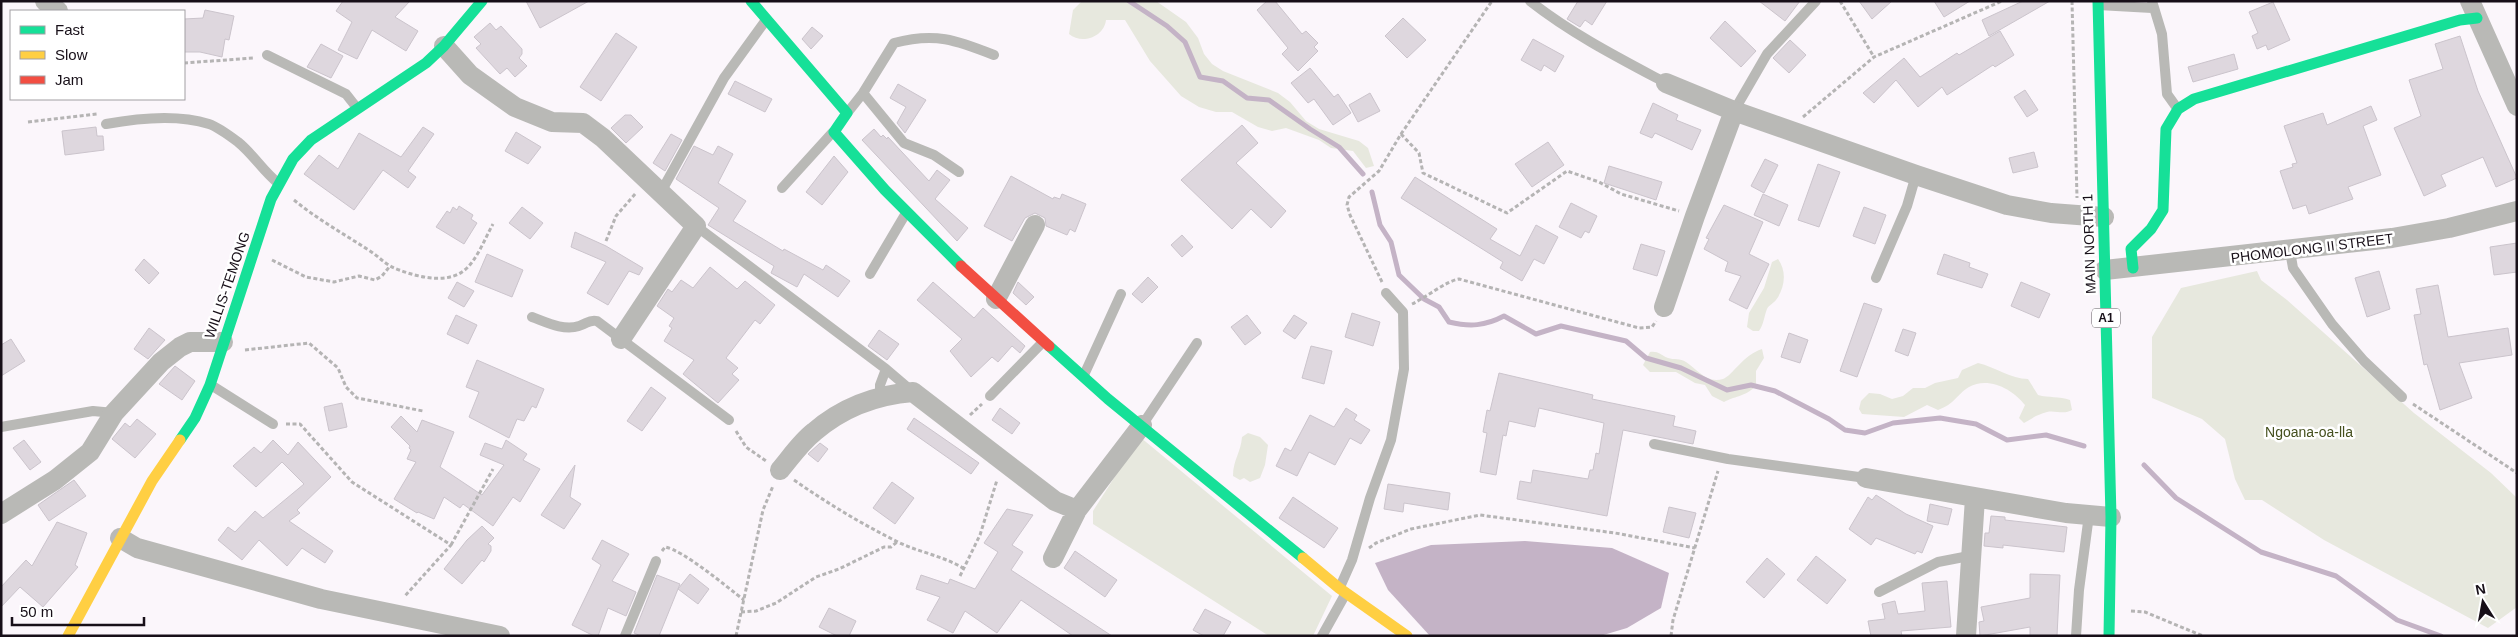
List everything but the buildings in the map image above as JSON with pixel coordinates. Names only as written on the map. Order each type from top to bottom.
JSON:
[{"type":"street","points":[[45,1],[57,10]]},
{"type":"street","name":"WILLIS-TEMONG","points":[[68,636],[152,481],[195,418],[210,385],[276,187],[293,159],[311,140],[397,84],[444,46],[482,1]]},
{"type":"street","points":[[751,1],[808,70],[847,113],[834,132],[865,169],[906,212],[996,299],[1084,376],[1114,406],[1142,425],[1343,591],[1407,636]]},
{"type":"street","name":"MAIN NORTH 1","points":[[2098,3],[2106,270],[2110,517],[2109,636]]},
{"type":"street","points":[[2133,268],[2130,248],[2151,229],[2164,210],[2166,129],[2178,108],[2194,100],[2460,20],[2474,10],[2517,106]]},
{"type":"street","points":[[444,46],[470,75],[515,107],[552,122],[583,123],[603,138],[696,226],[621,339]]},
{"type":"street","points":[[1666,83],[1734,111],[2007,205],[2051,213],[2104,217]]},
{"type":"street","points":[[1664,307],[1734,111]]},
{"type":"street","name":"PHOMOLONG II STREET","points":[[2106,270],[2290,251],[2392,238],[2449,228],[2517,212]]},
{"type":"street","points":[[996,299],[1035,225]]},
{"type":"street","points":[[1,514],[55,480],[90,452],[114,413],[161,362],[180,347],[190,342],[223,342]]},
{"type":"street","points":[[780,470],[813,432],[857,403],[880,396],[913,392],[1007,462],[1055,501],[1077,510]]},
{"type":"street","points":[[1053,558],[1077,510],[1142,425]]},
{"type":"street","points":[[1866,478],[1975,498],[2089,516],[2110,517]]},
{"type":"street","points":[[1966,636],[1969,556],[1975,498]]},
{"type":"street","points":[[120,538],[146,550],[321,599],[500,636]]},
{"type":"lane","points":[[1530,1],[1552,18],[1602,49],[1666,83]]},
{"type":"lane","points":[[1734,111],[1767,54],[1816,1]]},
{"type":"lane","points":[[2098,3],[2152,4],[2162,34],[2167,94],[2178,108]]},
{"type":"lane","points":[[654,185],[724,78],[767,19]]},
{"type":"lane","points":[[847,113],[863,93],[894,43],[912,38],[939,37],[994,55]]},
{"type":"lane","points":[[267,55],[346,94],[358,109]]},
{"type":"lane","points":[[863,93],[904,143],[934,155],[959,172]]},
{"type":"lane","points":[[111,123],[184,119],[210,124],[239,143],[276,187]]},
{"type":"lane","points":[[782,188],[834,132]]},
{"type":"lane","points":[[1876,278],[1907,206],[1916,175]]},
{"type":"lane","points":[[870,274],[906,212]]},
{"type":"lane","points":[[696,226],[886,369],[913,392]]},
{"type":"lane","points":[[2290,251],[2293,268],[2332,324],[2364,361],[2402,397]]},
{"type":"lane","points":[[1322,636],[1343,591],[1370,498],[1391,440],[1404,369],[1402,312],[1386,293]]},
{"type":"lane","points":[[1084,376],[1121,294]]},
{"type":"lane","points":[[532,317],[569,327],[579,326],[590,320],[597,321],[729,420]]},
{"type":"lane","points":[[990,396],[1044,341]]},
{"type":"lane","points":[[1142,425],[1197,342]]},
{"type":"lane","points":[[880,396],[880,385],[886,369]]},
{"type":"lane","points":[[210,385],[273,424]]},
{"type":"lane","points":[[1,427],[93,411],[114,413]]},
{"type":"lane","points":[[1654,444],[1722,457],[1866,478]]},
{"type":"lane","points":[[2076,636],[2079,590],[2089,516]]},
{"type":"lane","points":[[1879,592],[1938,562],[1969,556]]},
{"type":"lane","points":[[625,636],[656,560]]},
{"type":"path","points":[[1386,293],[1347,205],[1349,197],[1380,171],[1402,134],[1492,1]]},
{"type":"path","points":[[1840,1],[1874,58]]},
{"type":"path","points":[[1789,130],[1820,101],[1874,58],[2002,1]]},
{"type":"path","points":[[2072,1],[2073,97],[2078,215]]},
{"type":"path","points":[[185,63],[255,58],[267,55]]},
{"type":"path","points":[[28,122],[112,114],[111,123]]},
{"type":"path","points":[[1402,134],[1419,153],[1423,173],[1507,213],[1567,171],[1599,182],[1620,194],[1695,216]]},
{"type":"path","points":[[606,241],[616,216],[654,185]]},
{"type":"path","points":[[276,187],[310,213],[390,266],[430,278],[446,278],[462,272],[472,261],[493,224]]},
{"type":"path","points":[[253,252],[306,277],[334,282],[359,276],[375,280],[382,276],[390,266]]},
{"type":"path","points":[[1402,312],[1407,306],[1424,299],[1451,280],[1466,280],[1639,328],[1652,328],[1664,307]]},
{"type":"path","points":[[223,342],[243,350],[309,342],[338,368],[346,386],[356,398],[423,411]]},
{"type":"path","points":[[959,426],[990,396]]},
{"type":"path","points":[[2402,397],[2517,474]]},
{"type":"path","points":[[729,420],[746,447],[836,510],[897,542],[944,557],[963,568]]},
{"type":"path","points":[[273,424],[300,424],[352,482],[451,545]]},
{"type":"path","points":[[1671,636],[1673,620],[1722,457]]},
{"type":"path","points":[[960,576],[980,535],[996,481],[1007,462]]},
{"type":"path","points":[[396,616],[401,600],[451,545],[493,469]]},
{"type":"path","points":[[736,636],[763,510],[780,470]]},
{"type":"path","points":[[1352,560],[1376,543],[1411,529],[1480,515],[1615,533],[1695,548]]},
{"type":"path","points":[[741,612],[756,610],[776,603],[816,577],[839,569],[884,546],[892,547],[897,542]]},
{"type":"path","points":[[656,560],[665,547],[668,547],[684,556],[744,600]]},
{"type":"path","points":[[2110,611],[2146,612],[2203,636]]},
{"type":"green space","points":[[1082,1],[1156,1],[1186,22],[1198,38],[1204,54],[1212,64],[1223,71],[1278,93],[1290,102],[1306,121],[1319,129],[1359,141],[1368,148],[1374,166],[1366,168],[1353,151],[1331,148],[1319,140],[1286,128],[1272,131],[1258,127],[1232,112],[1216,112],[1199,107],[1181,96],[1150,61],[1125,20],[1106,20],[1101,31],[1092,38],[1080,39],[1074,37],[1069,34],[1073,10]]},
{"type":"green space","points":[[1778,259],[1784,274],[1783,285],[1776,300],[1767,309],[1759,331],[1753,331],[1747,327],[1749,313],[1764,288],[1772,262]]},
{"type":"green space","name":"Ngoana-oa-lla","points":[[2257,271],[2261,280],[2287,300],[2414,413],[2491,473],[2517,498],[2517,607],[2488,628],[2324,540],[2262,500],[2245,500],[2235,479],[2225,439],[2202,419],[2152,398],[2152,337],[2181,288]]},
{"type":"green space","points":[[1762,349],[1764,358],[1756,371],[1756,386],[1744,394],[1724,402],[1712,396],[1705,385],[1695,383],[1676,372],[1650,372],[1643,365],[1650,352],[1655,352],[1668,358],[1684,361],[1707,378],[1717,380],[1726,377],[1749,356]]},
{"type":"green space","points":[[1978,363],[2015,377],[2028,379],[2038,395],[2070,400],[2072,410],[2044,413],[2024,423],[2019,418],[2025,405],[2020,399],[2007,389],[1984,383],[1969,387],[1948,405],[1938,410],[1927,405],[1904,417],[1862,414],[1859,409],[1861,401],[1869,393],[1880,394],[1892,399],[1903,396],[1913,388],[1925,388],[1935,383],[1958,378],[1962,370]]},
{"type":"green space","points":[[1248,433],[1260,437],[1268,445],[1265,465],[1260,478],[1250,482],[1244,478],[1240,480],[1233,476],[1242,437]]},
{"type":"green space","points":[[1140,437],[1332,596],[1313,636],[1269,636],[1093,524],[1093,511]]},
{"type":"shaded area","points":[[1525,541],[1612,548],[1669,573],[1661,608],[1627,628],[1600,636],[1430,636],[1388,590],[1375,563],[1431,545]]},
{"type":"waterway","name":"Ngoana-oa-lla","points":[[1129,1],[1167,26],[1185,42],[1200,77],[1223,81],[1247,98],[1269,100],[1339,147],[1363,174]]},
{"type":"waterway","name":"Ngoana-oa-lla","points":[[1372,192],[1380,225],[1391,242],[1399,275],[1424,299],[1439,307],[1449,322],[1477,325],[1504,316],[1536,334],[1561,326],[1626,341],[1646,358],[1681,368],[1727,390],[1751,385],[1775,391],[1829,419],[1845,430],[1865,433],[1893,423],[1940,418],[1976,424],[2007,440],[2046,435],[2084,446]]},
{"type":"waterway","name":"Ngoana-oa-lla","points":[[2144,465],[2176,498],[2261,552],[2336,576],[2397,620],[2441,636]]},
{"type":"traffic: fast","points":[[180,440],[195,418],[210,385],[271,199],[293,159],[311,140],[426,63],[444,46],[482,1]]},
{"type":"traffic: fast","points":[[751,1],[847,113],[834,132],[885,190],[961,266]]},
{"type":"traffic: fast","points":[[2098,1],[2111,517],[2109,636]]},
{"type":"traffic: fast","points":[[2133,268],[2131,249],[2151,229],[2163,210],[2166,129],[2178,109],[2194,99],[2460,20],[2477,18]]},
{"type":"traffic: fast","points":[[1049,346],[1108,399],[1303,558]]},
{"type":"traffic: slow","points":[[68,636],[152,481],[180,440]]},
{"type":"traffic: slow","points":[[1303,558],[1339,588],[1407,636]]},
{"type":"traffic: jam","points":[[961,266],[1049,346]]}]
